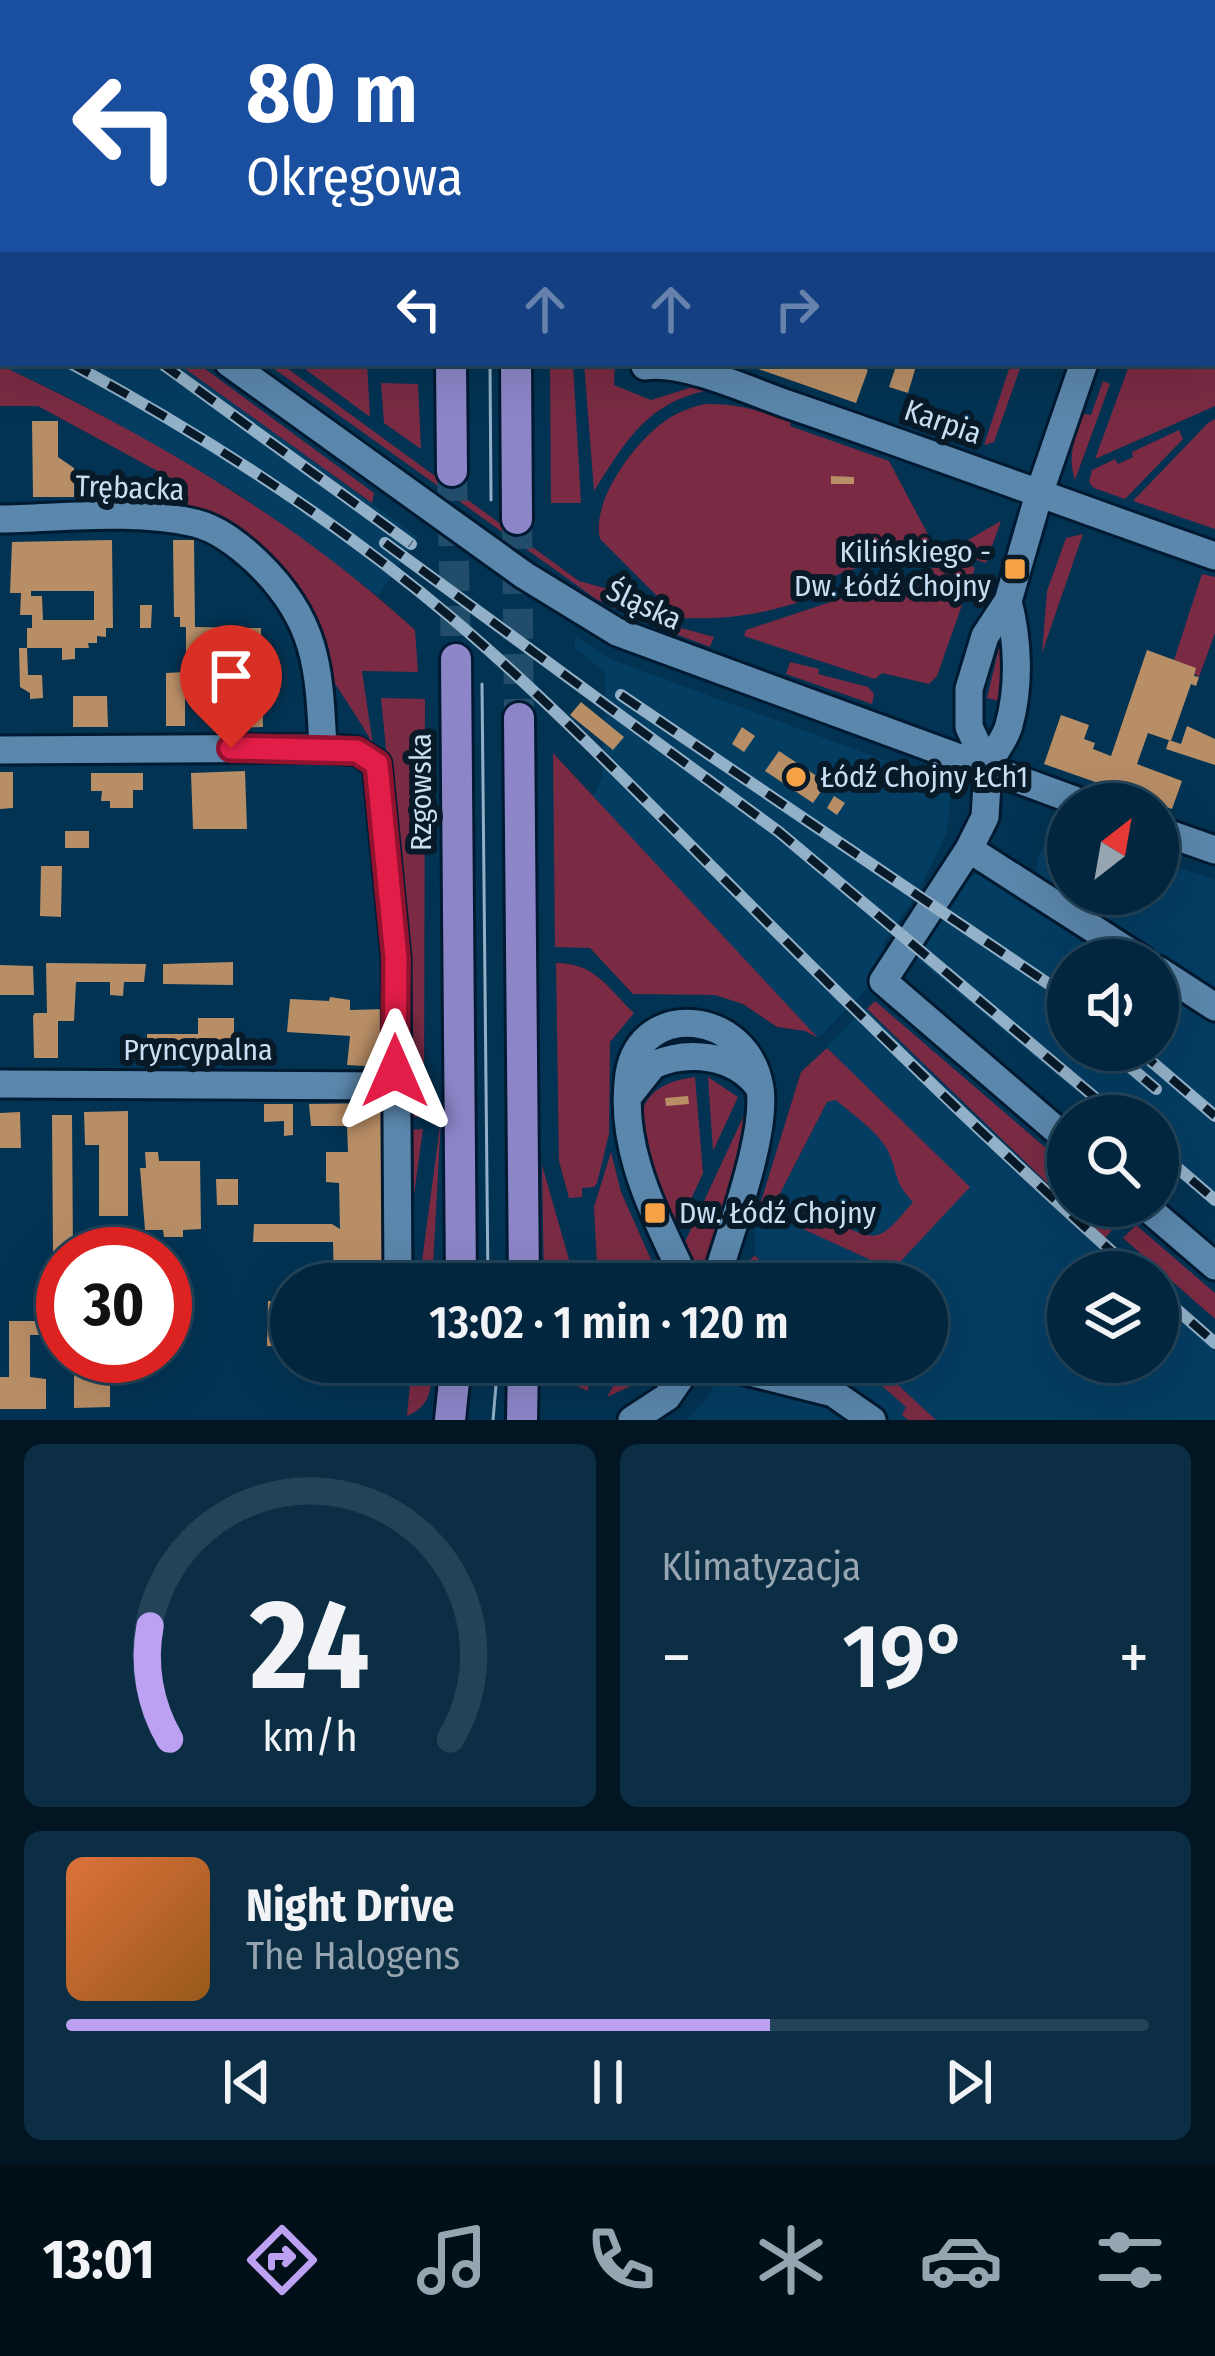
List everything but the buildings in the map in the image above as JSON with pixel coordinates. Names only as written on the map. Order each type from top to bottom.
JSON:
[{"type":"main road","points":[[451,366],[452,471]]},
{"type":"main road","points":[[516,366],[518,519]]},
{"type":"main road","name":"Rzgowska","points":[[456,659],[460,1263]]},
{"type":"main road","points":[[519,718],[524,1263]]},
{"type":"main road","points":[[450,1420],[454,1383]]},
{"type":"main road","points":[[522,1420],[523,1383]]},
{"type":"street","name":"Śląska","points":[[233,366],[524,574],[617,632],[1047,790]]},
{"type":"street","name":"Karpia","points":[[645,366],[715,379],[1215,556]]},
{"type":"street","points":[[988,767],[969,727],[967,699],[986,636],[1008,602],[1083,366]]},
{"type":"street","name":"Trębacka","points":[[0,519],[160,518],[200,524],[221,533],[270,576],[307,629],[322,690],[323,748]]},
{"type":"street","points":[[1008,602],[1016,644],[1012,709],[1005,736],[988,767],[985,818],[883,981],[1047,1122]]},
{"type":"street","points":[[0,750],[323,748],[357,751],[377,764],[396,958],[398,1263]]},
{"type":"street","points":[[1179,837],[1215,850]]},
{"type":"street","points":[[969,849],[1109,939]]},
{"type":"street","points":[[1179,984],[1215,1007]]},
{"type":"street","points":[[678,1263],[633,1158],[628,1099],[653,1065],[707,1057],[738,1067],[760,1090],[759,1126],[721,1263]]},
{"type":"street","name":"Pryncypalna","points":[[0,1084],[396,1086]]},
{"type":"street","points":[[1170,1227],[1215,1266]]},
{"type":"street","points":[[632,1420],[667,1397],[677,1383]]},
{"type":"street","points":[[793,1383],[833,1393],[872,1420]]},
{"type":"shaded area","points":[[2,366],[181,366],[418,537],[378,596],[238,493],[75,400]]},
{"type":"shaded area","points":[[2,366],[111,420],[270,516],[415,630],[418,672],[362,671],[373,745],[334,682],[309,607],[267,553],[230,526],[188,506],[187,487],[38,406],[0,406]]},
{"type":"shaded area","points":[[181,366],[201,366],[374,493],[372,503]]},
{"type":"shaded area","points":[[270,366],[284,366],[579,581],[630,595],[681,628],[714,637],[710,647],[596,599]]},
{"type":"shaded area","points":[[301,366],[367,366],[370,417]]},
{"type":"shaded area","points":[[550,366],[573,366],[581,503],[551,503]]},
{"type":"shaded area","points":[[584,366],[615,366],[614,385],[651,400],[702,384],[710,390],[670,404],[640,426],[594,491]]},
{"type":"shaded area","points":[[1010,366],[1021,366],[994,442],[984,445]]},
{"type":"shaded area","points":[[1129,366],[1215,366],[1215,406],[1095,459]]},
{"type":"shaded area","points":[[1103,381],[1110,384],[1075,480],[1075,438],[1084,414],[1091,415]]},
{"type":"shaded area","points":[[381,383],[418,384],[421,449],[384,423]]},
{"type":"shaded area","points":[[705,404],[770,414],[791,421],[790,426],[889,461],[932,542],[808,585],[812,598],[795,604],[731,617],[679,618],[600,539],[599,524],[616,476],[638,446],[671,417]]},
{"type":"shaded area","points":[[1215,419],[1215,529],[1133,501],[1208,423]]},
{"type":"shaded area","points":[[1179,430],[1183,439],[1125,499],[1089,482],[1092,470],[1115,459],[1118,464],[1133,457],[1132,452]]},
{"type":"shaded area","points":[[1001,521],[986,563],[965,556],[961,544]]},
{"type":"shaded area","points":[[1083,534],[1042,653],[1047,591],[1066,538]]},
{"type":"shaded area","points":[[960,559],[975,568],[937,676],[929,684],[882,673],[875,679],[744,636],[746,630]]},
{"type":"shaded area","points":[[1202,574],[1215,577],[1215,633],[1199,677],[1174,660]]},
{"type":"shaded area","points":[[575,636],[610,659],[952,785],[947,832],[915,897],[882,945],[887,949],[865,991],[818,1038],[593,797],[602,779],[606,673],[575,648]]},
{"type":"shaded area","points":[[1001,639],[1004,643],[999,701],[987,698]]},
{"type":"shaded area","points":[[790,662],[868,687],[874,694],[872,704],[786,674]]},
{"type":"shaded area","points":[[381,698],[425,699],[424,1116],[407,1118],[394,830]]},
{"type":"shaded area","points":[[553,753],[818,1038],[777,1027],[743,1004],[715,995],[633,994],[590,948],[555,947]]},
{"type":"shaded area","points":[[1047,844],[1047,915],[1179,915],[1179,867],[1215,880],[1215,1208],[1179,1178],[1179,1095],[1081,1095],[1052,1071],[1179,1071],[1179,939],[1047,939],[1047,1067],[913,956],[969,875],[980,875],[1023,902],[1037,880],[1037,857]]},
{"type":"shaded area","points":[[556,963],[591,972],[634,1013],[610,1042],[609,1134],[597,1183],[582,1188],[582,1197],[569,1198],[559,1161]]},
{"type":"shaded area","points":[[875,1001],[1047,1149],[1047,1183],[867,1009]]},
{"type":"shaded area","points":[[865,1008],[1047,1186],[1047,1227],[1092,1227],[1120,1251],[1047,1251],[1047,1383],[1179,1383],[1179,1303],[1215,1335],[1215,1420],[687,1420],[711,1394],[714,1383],[948,1383],[948,1263],[751,1263],[755,1221],[772,1209],[828,1101],[859,1080],[826,1047]]},
{"type":"shaded area","points":[[827,1048],[970,1187],[901,1261],[877,1263],[792,1224],[807,1201],[851,1229],[877,1235],[913,1202],[882,1142],[836,1100],[827,1102],[772,1209],[755,1221],[801,1072]]},
{"type":"shaded area","points":[[695,1077],[703,1173],[677,1230],[647,1161],[641,1116],[649,1098],[666,1085]]},
{"type":"shaded area","points":[[708,1077],[738,1097],[713,1151]]},
{"type":"shaded area","points":[[745,1113],[745,1129],[707,1263],[692,1263],[684,1244]]},
{"type":"shaded area","points":[[441,1118],[433,1263],[422,1263]]},
{"type":"shaded area","points":[[423,1129],[407,1246],[406,1130]]},
{"type":"shaded area","points":[[611,1152],[621,1192],[653,1263],[597,1263],[594,1207]]},
{"type":"shaded area","points":[[542,1165],[570,1263],[544,1263]]},
{"type":"shaded area","points":[[1093,1227],[1115,1227],[1105,1238]]},
{"type":"shaded area","points":[[1138,1227],[1166,1251],[1138,1251],[1123,1238]]},
{"type":"shaded area","points":[[1179,1262],[1215,1293],[1215,1319],[1179,1287]]},
{"type":"shaded area","points":[[410,1383],[430,1383],[422,1406],[407,1416]]},
{"type":"shaded area","points":[[615,1383],[638,1383],[607,1397]]},
{"type":"shaded area","points":[[879,1383],[896,1383],[936,1420],[908,1420],[902,1415],[906,1407]]},
{"type":"tunnel","points":[[452,471],[456,659]]},
{"type":"tunnel","points":[[517,519],[519,718]]},
{"type":"tram line","points":[[490,366],[491,500]]},
{"type":"tram line","points":[[482,684],[488,1263]]},
{"type":"tram line","points":[[493,1420],[496,1383]]},
{"type":"railway","points":[[75,366],[269,482],[364,548],[454,620],[562,718],[932,1084],[1112,1251]]},
{"type":"railway","points":[[165,366],[411,544]]},
{"type":"railway","points":[[385,543],[779,832],[1092,1095]]},
{"type":"railway","points":[[621,695],[1047,983]]},
{"type":"railway","points":[[1135,1071],[1156,1089]]},
{"type":"railway","points":[[1162,1071],[1215,1116]]},
{"type":"railway","points":[[1179,1169],[1215,1200]]},
{"type":"railway","points":[[1179,1311],[1215,1343]]},
{"type":"place","name":"Kilińskiego - Dw. Łódź Chojny","points":[[1015,569]]},
{"type":"place","name":"Łódź Chojny ŁCh1","points":[[796,777]]},
{"type":"place","name":"Dw. Łódź Chojny","points":[[655,1213]]},
{"type":"route","points":[[231,748],[357,751],[377,764],[396,958],[395,1071]]}]
